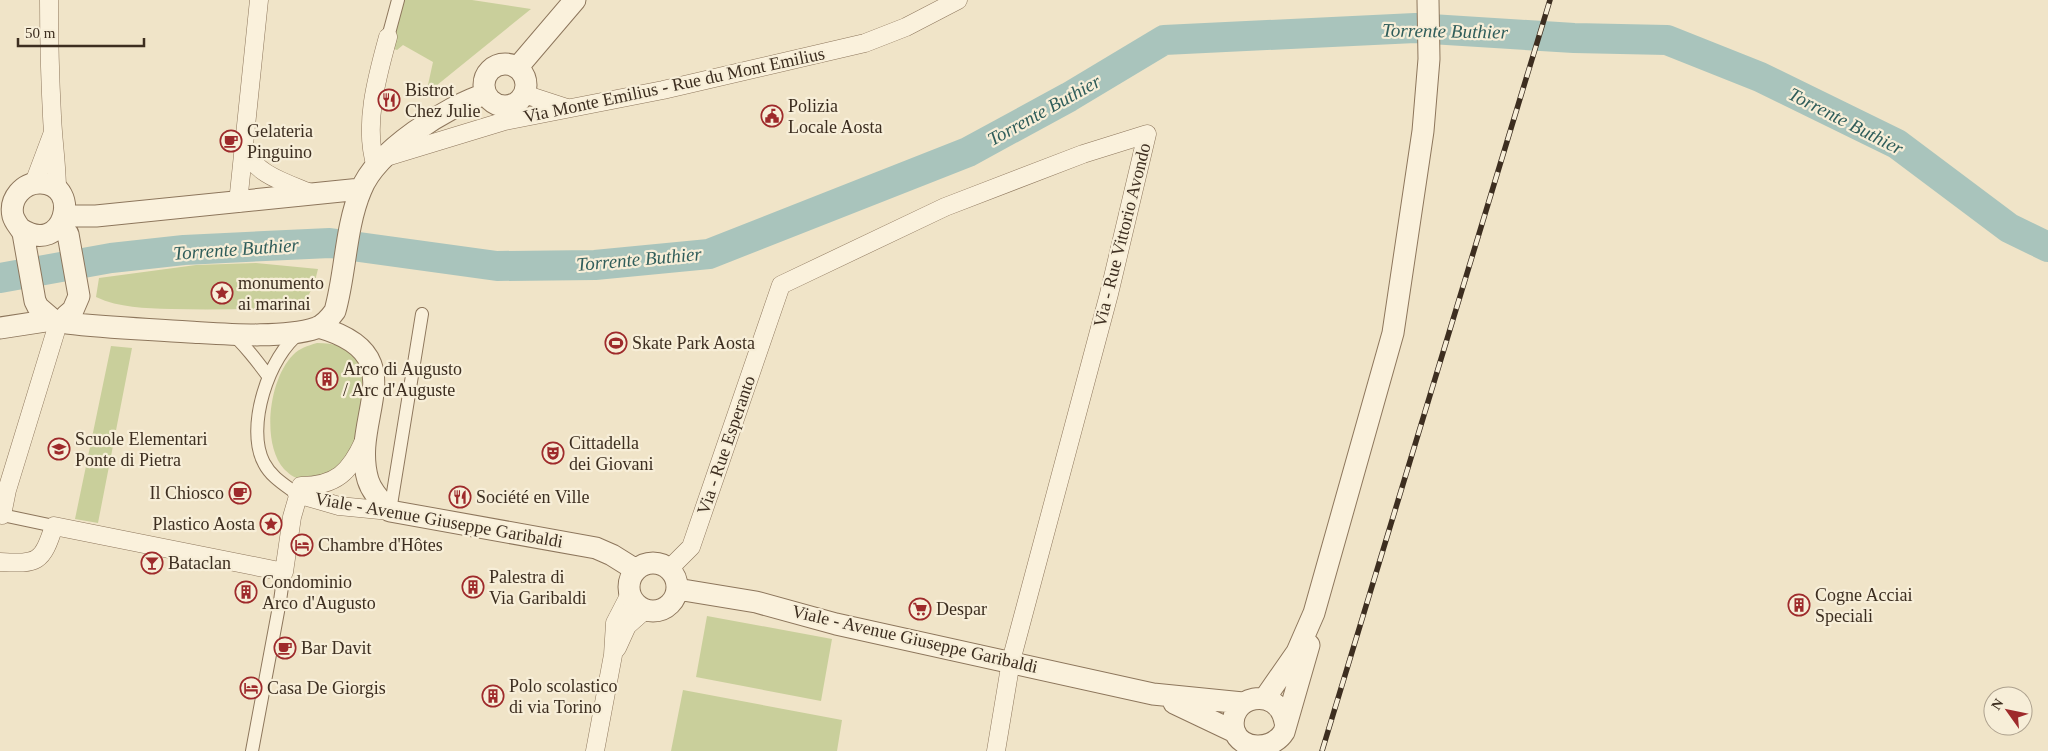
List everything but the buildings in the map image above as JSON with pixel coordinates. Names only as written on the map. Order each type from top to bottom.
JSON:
[{"type":"street","points":[[49,0],[53,133],[57,157],[57,190],[64,202],[63,226],[79,296],[73,310],[59,321],[7,490],[2,515],[284,572]]},
{"type":"street","points":[[238,203],[259,0]]},
{"type":"street","points":[[381,162],[372,152],[371,125],[388,37],[398,0]]},
{"type":"street","points":[[517,68],[575,0]]},
{"type":"street","name":"Via Monte Emilius - Rue du Mont Emilius","points":[[381,162],[505,121],[683,86],[865,43],[906,27],[958,0]]},
{"type":"street","points":[[1265,698],[1297,652],[1314,613],[1393,333],[1426,100],[1429,59],[1428,0]]},
{"type":"street","points":[[502,64],[512,65],[521,71],[526,81],[524,94],[519,101],[509,105],[498,105],[486,94],[486,78],[492,69],[502,64]]},
{"type":"street","points":[[297,494],[276,479],[264,463],[259,452],[260,413],[268,376],[285,347],[296,336],[330,319],[339,297],[353,218],[361,190],[381,162],[414,133],[455,107],[486,94]]},
{"type":"street","points":[[524,94],[561,110]]},
{"type":"street","points":[[34,183],[53,133]]},
{"type":"street","name":"Via - Rue Vittorio Avondo","points":[[781,285],[945,207],[1084,154],[1147,134],[1109,294],[1011,661]]},
{"type":"street","points":[[243,146],[247,157],[254,166],[274,178],[314,194]]},
{"type":"street","points":[[57,190],[42,183],[34,183],[20,190],[13,203],[14,217],[23,234],[35,302],[38,307],[59,321]]},
{"type":"street","points":[[23,234],[44,235],[63,226],[96,216],[361,190]]},
{"type":"street","name":"Via - Rue Esperanto","points":[[669,569],[691,546],[781,285]]},
{"type":"street","points":[[390,512],[422,314]]},
{"type":"street","points":[[0,328],[59,321],[112,328],[231,334],[277,334],[312,328],[348,338],[357,344],[368,359],[374,378],[365,460],[368,481],[377,497],[390,512]]},
{"type":"street","points":[[231,334],[238,338],[242,346],[268,376]]},
{"type":"street","points":[[252,751],[280,601],[297,494],[301,486],[325,484],[347,472],[368,434]]},
{"type":"street","name":"Viale - Avenue Giuseppe Garibaldi","points":[[297,494],[339,506],[390,512],[596,548],[612,555],[636,570]]},
{"type":"street","points":[[0,562],[30,563],[40,558],[48,545],[54,526]]},
{"type":"street","points":[[595,751],[614,655],[614,622],[630,594],[631,577],[636,570],[652,562],[669,569],[675,578],[677,589],[675,597],[662,609],[645,610],[639,606],[630,594]]},
{"type":"street","name":"Viale - Avenue Giuseppe Garibaldi","points":[[677,589],[756,602],[836,624],[1011,661],[1153,694],[1243,703]]},
{"type":"street","points":[[614,655],[627,626],[645,610]]},
{"type":"street","points":[[1280,738],[1281,709],[1265,698],[1256,698],[1243,703],[1236,712],[1233,724],[1241,742],[1261,750],[1270,747],[1280,738],[1313,634],[1314,613]]},
{"type":"street","points":[[996,751],[1011,661]]},
{"type":"street","name":"Viale - Avenue Giuseppe Garibaldi","points":[[1153,694],[1182,706],[1241,742]]},
{"type":"green space","points":[[393,0],[472,0],[531,9],[426,94],[433,62],[403,45],[397,50],[381,44]]},
{"type":"green space","points":[[256,263],[318,269],[314,285],[302,307],[151,308],[132,307],[96,297],[99,278],[196,265]]},
{"type":"green space","points":[[317,343],[334,344],[346,349],[355,355],[360,364],[363,387],[358,433],[351,453],[331,476],[300,479],[286,471],[277,458],[272,444],[270,428],[271,411],[278,379],[285,366],[298,351]]},
{"type":"green space","points":[[111,346],[132,348],[98,523],[75,519]]},
{"type":"green space","points":[[707,616],[832,639],[821,701],[696,677]]},
{"type":"green space","points":[[683,690],[842,720],[837,751],[671,751]]},
{"type":"waterway","name":"Torrente Buthier","points":[[0,278],[111,258],[184,250],[330,243],[497,266],[595,265],[709,254],[968,152],[1069,97],[1164,40],[1415,28],[1574,38],[1667,40],[1760,77],[1897,144],[2009,228],[2048,247]]},
{"type":"railway","points":[[1322,751],[1550,0]]},
{"type":"place","name":"Bistrot Chez Julie","points":[[389,100]]},
{"type":"place","name":"Polizia Locale Aosta","points":[[772,116]]},
{"type":"place","name":"Gelateria Pinguino","points":[[231,141]]},
{"type":"place","name":"monumento ai marinai","points":[[222,293]]},
{"type":"place","name":"Skate Park Aosta","points":[[616,343]]},
{"type":"place","name":"Arco di Augusto / Arc d'Auguste","points":[[327,379]]},
{"type":"place","name":"Scuole Elementari Ponte di Pietra","points":[[59,449]]},
{"type":"place","name":"Cittadella dei Giovani","points":[[553,453]]},
{"type":"place","name":"Il Chiosco","points":[[240,493]]},
{"type":"place","name":"Société en Ville","points":[[460,497]]},
{"type":"place","name":"Plastico Aosta","points":[[271,524]]},
{"type":"place","name":"Chambre d'Hôtes","points":[[302,545]]},
{"type":"place","name":"Bataclan","points":[[152,563]]},
{"type":"place","name":"Palestra di Via Garibaldi","points":[[473,587]]},
{"type":"place","name":"Condominio Arco d'Augusto","points":[[246,592]]},
{"type":"place","name":"Cogne Acciai Speciali","points":[[1799,605]]},
{"type":"place","name":"Despar","points":[[920,609]]},
{"type":"place","name":"Bar Davit","points":[[285,648]]},
{"type":"place","name":"Casa De Giorgis","points":[[251,688]]},
{"type":"place","name":"Polo scolastico di via Torino","points":[[493,696]]}]
